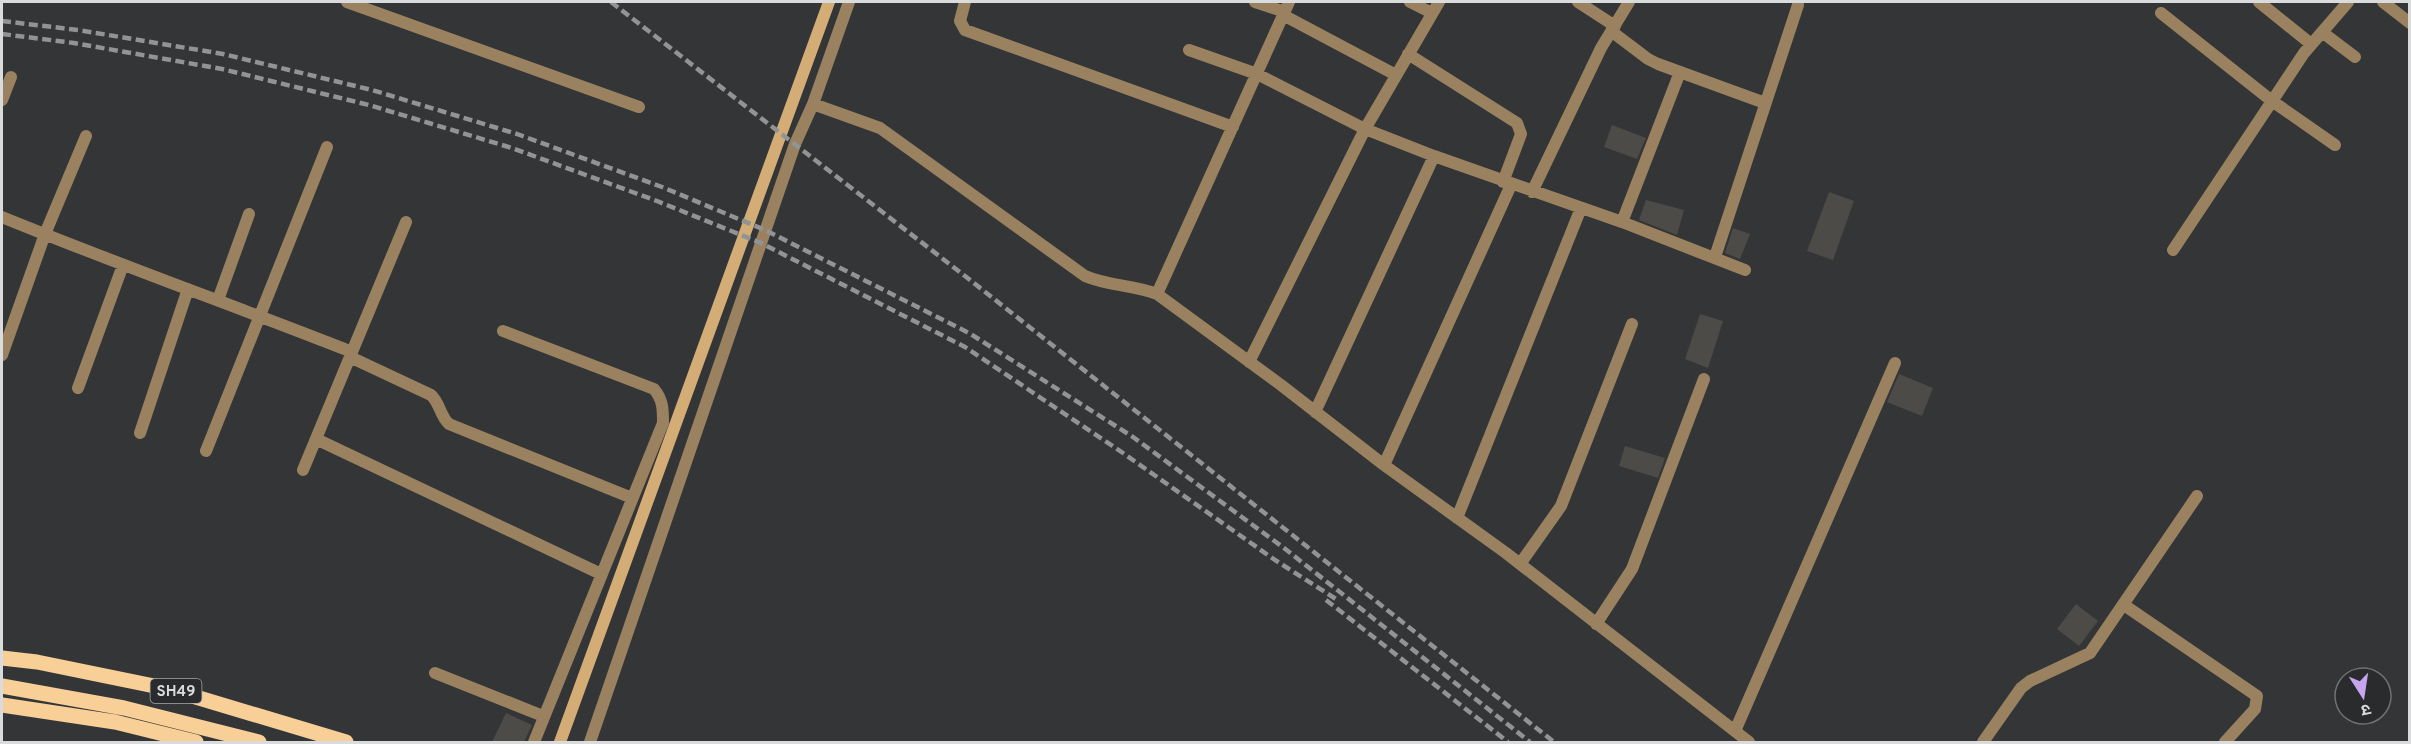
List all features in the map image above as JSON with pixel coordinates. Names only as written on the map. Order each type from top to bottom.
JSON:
[{"type":"main road","points":[[560,742],[829,2]]},
{"type":"main road","name":"SH49","points":[[2,658],[37,662],[169,689],[346,742]]},
{"type":"main road","name":"SH49","points":[[2,686],[124,708],[260,742]]},
{"type":"main road","points":[[2,705],[115,722],[196,742]]},
{"type":"street","points":[[347,2],[363,4],[639,107]]},
{"type":"street","points":[[590,742],[784,176],[813,104],[849,2]]},
{"type":"street","points":[[965,2],[960,21],[965,30],[1233,127]]},
{"type":"street","points":[[1255,2],[1286,10],[1396,75]]},
{"type":"street","points":[[1249,362],[1365,129],[1435,7],[1410,2]]},
{"type":"street","points":[[1578,2],[1613,28],[1648,59],[1765,103]]},
{"type":"street","points":[[1532,192],[1613,28],[1629,2]]},
{"type":"street","points":[[2259,2],[2311,44]]},
{"type":"street","points":[[2173,250],[2311,44],[2348,2]]},
{"type":"street","points":[[2383,2],[2409,23]]},
{"type":"street","points":[[1715,257],[1798,5]]},
{"type":"street","points":[[1157,294],[1286,10]]},
{"type":"street","points":[[2161,13],[2272,101],[2335,146]]},
{"type":"street","points":[[2322,32],[2355,57]]},
{"type":"street","points":[[1189,50],[1257,74],[1365,129],[1507,183],[1622,222],[1745,270]]},
{"type":"street","points":[[1384,465],[1507,183],[1521,134],[1516,123],[1408,54]]},
{"type":"street","points":[[1622,222],[1680,72]]},
{"type":"street","points":[[2,100],[11,77]]},
{"type":"street","points":[[813,104],[880,128],[1084,276],[1099,282],[1143,289],[1157,294],[1520,564],[1749,742]]},
{"type":"street","points":[[2,355],[45,234],[86,136]]},
{"type":"street","points":[[206,451],[327,147]]},
{"type":"street","points":[[1315,412],[1434,156]]},
{"type":"street","points":[[1457,518],[1581,208]]},
{"type":"street","points":[[218,300],[249,214]]},
{"type":"street","points":[[2,217],[260,316],[351,355],[431,395],[437,400],[449,424],[632,498]]},
{"type":"street","points":[[303,470],[406,222]]},
{"type":"street","points":[[78,388],[123,265]]},
{"type":"street","points":[[140,433],[188,289]]},
{"type":"street","points":[[1520,564],[1561,506],[1632,324]]},
{"type":"street","points":[[503,331],[654,389],[660,397],[663,408],[663,423],[534,742]]},
{"type":"street","points":[[1735,731],[1895,363]]},
{"type":"street","points":[[1596,624],[1632,569],[1704,380]]},
{"type":"street","points":[[316,439],[601,574]]},
{"type":"street","points":[[1983,742],[2021,688],[2030,681],[2090,653],[2197,496]]},
{"type":"street","points":[[2124,605],[2257,696],[2255,709],[2225,742]]},
{"type":"street","points":[[435,673],[543,716]]},
{"type":"building","points":[[1612,125],[1646,138],[1637,159],[1604,147]]},
{"type":"building","points":[[1829,192],[1854,201],[1833,260],[1807,251]]},
{"type":"building","points":[[1646,200],[1684,210],[1677,235],[1639,220]]},
{"type":"building","points":[[1733,228],[1750,234],[1740,259],[1725,253]]},
{"type":"building","points":[[1700,314],[1723,321],[1708,368],[1685,359]]},
{"type":"building","points":[[1899,374],[1933,388],[1922,416],[1887,402]]},
{"type":"building","points":[[1625,446],[1665,458],[1658,478],[1619,466]]},
{"type":"building","points":[[2076,604],[2098,621],[2079,646],[2057,629]]},
{"type":"building","points":[[506,713],[532,725],[524,742],[492,742]]},
{"type":"railway","points":[[611,2],[965,276],[1554,742]]},
{"type":"railway","points":[[2,21],[78,30],[223,54],[372,90],[517,134],[662,187],[765,230],[969,333],[1133,437],[1284,548],[1530,742]]},
{"type":"railway","points":[[2,34],[74,43],[222,69],[369,105],[512,148],[657,201],[761,243],[965,347],[1123,453],[1275,560],[1339,601]]},
{"type":"railway","points":[[1326,600],[1508,742]]}]
